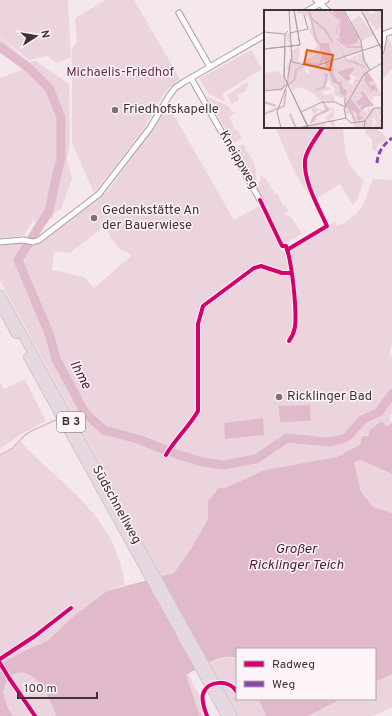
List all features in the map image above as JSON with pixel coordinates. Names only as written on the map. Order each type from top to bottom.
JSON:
[{"type":"highway","name":"Südschnellweg","points":[[0,294],[139,552]]},
{"type":"highway","name":"Südschnellweg","points":[[0,305],[220,698],[233,716]]},
{"type":"highway","name":"Südschnellweg","points":[[220,698],[226,716]]},
{"type":"street","points":[[308,10],[318,2],[326,0]]},
{"type":"street","points":[[318,2],[327,10]]},
{"type":"street","points":[[179,13],[210,67]]},
{"type":"street","points":[[382,35],[392,31]]},
{"type":"street","points":[[0,242],[33,242],[44,237],[99,194],[150,128],[175,88],[264,37]]},
{"type":"street","name":"Kneippweg","points":[[191,78],[260,200]]},
{"type":"green space","points":[[0,0],[68,0],[71,57],[57,63],[47,56],[29,60],[0,36]]},
{"type":"green space","name":"Michaelis-Friedhof","points":[[106,0],[134,0],[180,79],[164,93],[143,130],[94,193],[72,143],[72,48],[77,42],[75,18]]},
{"type":"green space","points":[[0,37],[29,62],[36,61],[69,84],[70,143],[67,160],[72,179],[61,209],[54,213],[53,218],[43,222],[50,211],[63,158],[62,117],[50,87],[28,65],[0,42]]},
{"type":"green space","points":[[388,38],[392,45],[392,68],[382,80],[382,57],[384,54],[386,39]]},
{"type":"green space","points":[[251,50],[262,69],[222,94],[225,102],[208,93],[199,79]]},
{"type":"green space","points":[[27,67],[48,89],[60,118],[60,158],[52,198],[48,210],[38,226],[33,220],[24,235],[0,238],[0,78]]},
{"type":"green space","points":[[247,82],[249,86],[245,89],[246,91],[237,95],[239,100],[232,104],[227,95]]},
{"type":"green space","points":[[206,96],[229,106],[232,112],[235,111],[236,113],[229,117],[235,129],[237,129],[242,138],[233,143]]},
{"type":"green space","points":[[168,105],[234,220],[259,206],[283,252],[290,250],[335,222],[338,226],[355,215],[364,203],[373,179],[392,180],[392,343],[389,357],[392,356],[392,414],[389,418],[392,423],[384,426],[383,422],[374,426],[361,444],[337,457],[265,470],[225,488],[208,501],[208,519],[192,547],[174,573],[162,577],[0,281],[0,244],[24,243],[35,245],[40,243],[107,192],[152,130]],"holes":[[[106,225],[110,236],[119,249],[132,255],[94,288],[84,277],[52,270],[54,251],[70,253]]]},
{"type":"green space","points":[[275,128],[320,128],[310,146],[305,161],[306,176],[313,198],[311,199],[294,171]]},
{"type":"green space","points":[[324,128],[343,128],[345,150],[349,164],[364,181],[357,200],[353,205],[340,184],[317,198],[309,180],[307,168],[309,155]]},
{"type":"green space","points":[[365,128],[376,128],[388,138],[377,146],[377,150],[375,152],[372,148],[372,140],[365,132]]},
{"type":"green space","points":[[243,144],[255,165],[256,180],[253,182],[234,149]]},
{"type":"green space","points":[[261,175],[263,179],[265,178],[275,194],[277,193],[283,205],[285,205],[288,211],[284,214],[291,217],[302,234],[287,242],[282,242],[256,189]]},
{"type":"green space","points":[[25,379],[46,421],[21,434],[0,449],[0,383],[4,389]]},
{"type":"green space","points":[[21,442],[71,489],[99,521],[111,540],[119,561],[125,585],[107,591],[76,614],[47,641],[24,651],[0,665],[0,456],[14,449]]},
{"type":"green space","points":[[361,460],[392,474],[392,513],[373,507],[361,492],[354,461]]},
{"type":"green space","points":[[228,657],[236,658],[236,700],[258,700],[266,716],[237,716],[208,663]]},
{"type":"green space","points":[[18,672],[28,673],[42,685],[56,716],[13,716],[7,706],[3,691],[8,678]]},
{"type":"green space","points":[[188,674],[206,707],[209,716],[200,716],[185,675]]},
{"type":"green space","points":[[392,674],[392,707],[373,716],[308,716],[339,700],[376,700],[376,682]]},
{"type":"water","points":[[310,405],[311,421],[280,422],[279,406]]},
{"type":"water","points":[[263,418],[264,435],[225,439],[224,423]]},
{"type":"water","name":"Großer Ricklinger Teich","points":[[380,422],[383,422],[385,426],[392,423],[392,474],[361,460],[354,462],[361,492],[373,507],[392,513],[392,674],[376,682],[376,648],[236,648],[236,658],[225,657],[218,659],[186,675],[200,716],[56,716],[45,690],[39,682],[32,676],[25,673],[17,673],[8,678],[3,691],[7,706],[13,716],[0,716],[0,665],[24,651],[47,641],[76,614],[107,591],[174,573],[192,547],[208,519],[208,501],[219,488],[225,488],[265,470],[337,457],[361,444],[361,439],[363,436],[368,436],[370,430]]},
{"type":"water","points":[[258,700],[339,700],[308,716],[266,716]]},
{"type":"waterway","name":"Ihme","points":[[0,47],[30,69],[49,88],[61,117],[61,158],[49,211],[18,260],[50,336],[56,359],[85,413],[104,430],[141,440],[170,452],[202,462],[224,465],[256,459],[287,438],[328,442],[343,439],[348,436],[362,420],[379,412],[392,394]]},
{"type":"waterway","points":[[72,416],[85,413]]},
{"type":"waterway","points":[[0,455],[13,448],[25,435],[56,420]]},
{"type":"marked path","points":[[377,163],[378,155],[386,143],[392,138]]},
{"type":"cycle path","points":[[287,250],[327,226],[312,194],[306,177],[305,168],[305,160],[308,151],[322,128]]},
{"type":"cycle path","points":[[260,200],[282,246],[286,246],[288,253],[295,298],[295,327],[289,341]]},
{"type":"cycle path","points":[[166,455],[198,411],[198,324],[203,306],[254,268],[261,266],[282,273],[291,273]]},
{"type":"cycle path","points":[[0,659],[35,636],[71,608]]},
{"type":"cycle path","points":[[0,663],[35,716]]},
{"type":"cycle path","points":[[207,716],[202,700],[203,694],[209,686],[224,683],[236,691]]},
{"type":"place","name":"Friedhofskapelle","points":[[115,110]]},
{"type":"place","name":"Gedenkstätte An der Bauerwiese","points":[[94,218]]},
{"type":"place","name":"Ricklinger Bad","points":[[279,397]]}]
